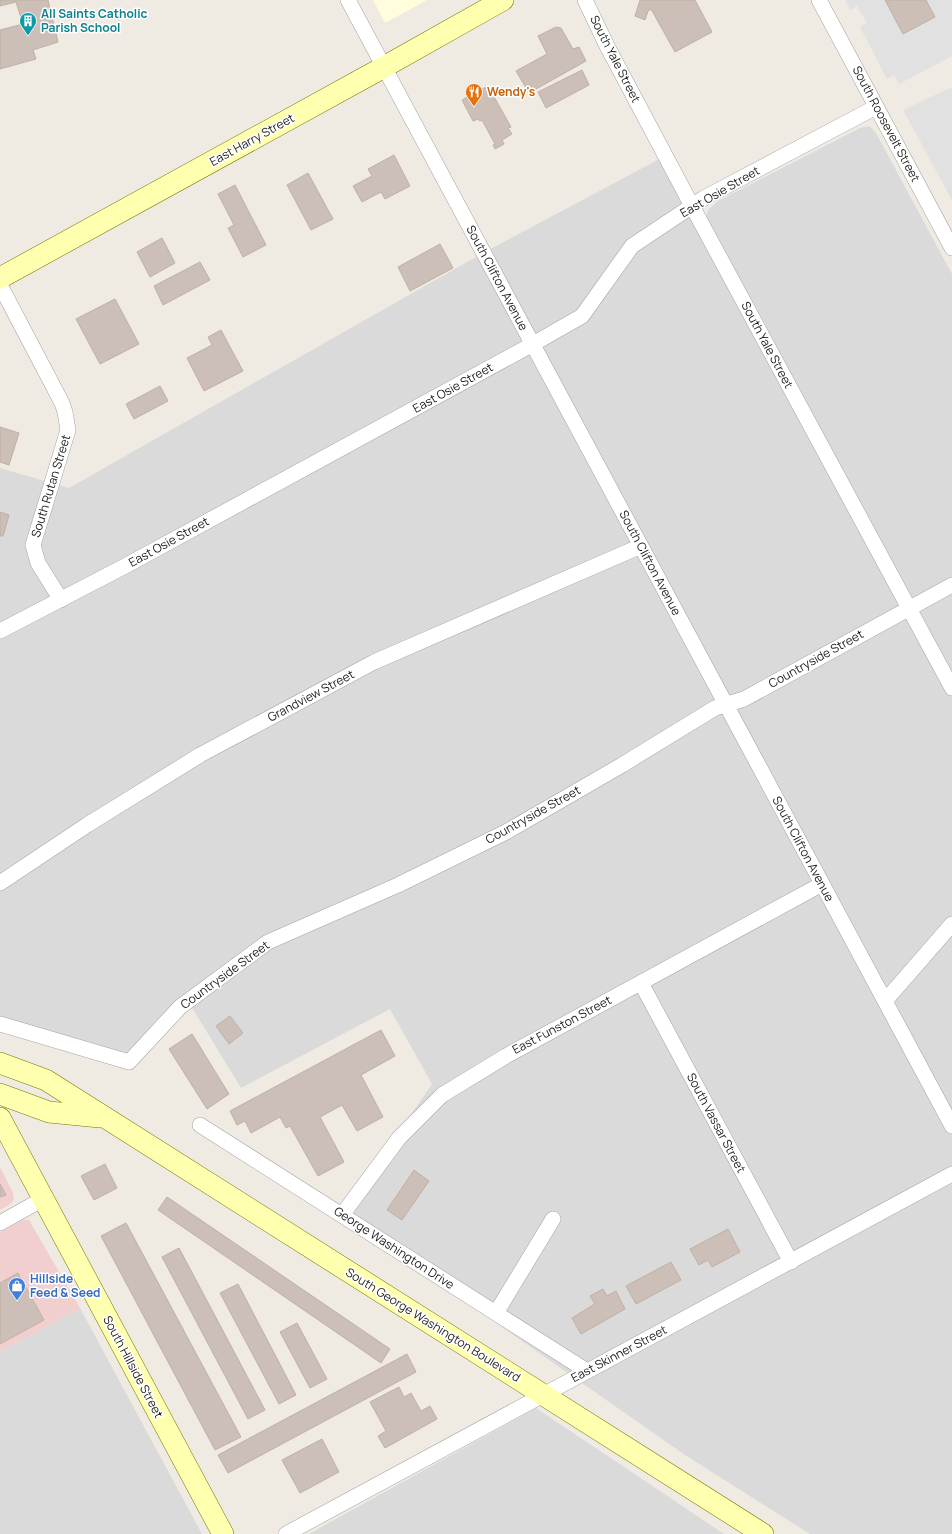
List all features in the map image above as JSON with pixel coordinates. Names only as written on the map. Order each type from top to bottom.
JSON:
[{"type":"main road","name":"East Harry Street","points":[[0,278],[503,0]]},
{"type":"main road","name":"South George Washington Boulevard","points":[[0,1063],[46,1080],[763,1534]]},
{"type":"main road","name":"South George Washington Boulevard","points":[[0,1094],[49,1112],[103,1117]]},
{"type":"main road","name":"South Hillside Street","points":[[0,1118],[223,1534]]},
{"type":"street","name":"South Clifton Avenue","points":[[348,0],[952,1126]]},
{"type":"street","name":"South Yale Street","points":[[585,0],[607,46],[692,206],[952,688]]},
{"type":"street","name":"South Roosevelt Street","points":[[819,0],[952,248]]},
{"type":"street","name":"East Osie Street","points":[[0,631],[61,600],[582,316],[632,246],[704,198],[876,106]]},
{"type":"street","name":"South Rutan Street","points":[[0,286],[62,403],[67,421],[68,430],[33,545],[38,563],[61,600]]},
{"type":"street","name":"Grandview Street","points":[[0,883],[87,825],[200,755],[374,662],[640,546]]},
{"type":"street","name":"Countryside Street","points":[[0,1024],[129,1062],[180,1007],[268,942],[398,885],[506,832],[622,766],[715,708],[744,699],[952,586]]},
{"type":"street","name":"East Funston Street","points":[[342,1215],[398,1138],[442,1094],[506,1056],[822,884]]},
{"type":"street","points":[[885,1001],[952,924]]},
{"type":"street","name":"South Vassar Street","points":[[641,983],[791,1262]]},
{"type":"street","name":"George Washington Drive","points":[[200,1125],[587,1371]]},
{"type":"street","name":"East Skinner Street","points":[[286,1534],[952,1174]]},
{"type":"street","points":[[0,1223],[43,1199]]},
{"type":"street","points":[[496,1313],[553,1219]]},
{"type":"shaded area","points":[[373,0],[427,0],[385,23]]},
{"type":"shaded area","points":[[845,0],[885,0],[904,34],[926,0],[952,0],[952,56],[899,84],[894,75],[887,79],[860,27],[867,23],[857,6],[850,10]]},
{"type":"shaded area","points":[[952,87],[952,200],[903,110]]},
{"type":"shaded area","points":[[869,126],[876,133],[952,274],[952,1111],[666,578],[952,1123],[952,1534],[810,1534],[685,1455],[342,1215],[432,1084],[390,1009],[241,1088],[188,1001],[135,1055],[0,1021],[0,468],[69,488],[483,253],[665,156],[771,334],[705,218],[709,209],[718,201],[860,128]]},
{"type":"shaded area","points":[[0,1167],[14,1198],[12,1203],[0,1210]]},
{"type":"shaded area","points":[[23,1220],[29,1220],[80,1308],[0,1352],[0,1232]]},
{"type":"shaded area","points":[[80,1308],[202,1534],[0,1534],[0,1352]]},
{"type":"shaded area","points":[[536,1408],[724,1534],[309,1534]]},
{"type":"building","name":"All Saints Catholic Parish School","points":[[0,0],[48,0],[58,42],[33,50],[36,59],[0,69],[0,30],[23,24],[16,2],[0,6]]},
{"type":"building","points":[[640,0],[695,0],[712,32],[675,52],[651,9],[648,11],[645,20],[635,16]]},
{"type":"building","points":[[885,0],[926,0],[935,17],[903,34]]},
{"type":"building","points":[[556,27],[561,28],[573,49],[579,47],[586,61],[529,93],[516,71],[547,54],[538,36]]},
{"type":"building","points":[[582,70],[589,85],[546,108],[538,92]]},
{"type":"building","points":[[488,86],[511,127],[508,128],[512,134],[502,140],[504,144],[495,149],[493,145],[495,144],[482,120],[480,121],[478,119],[473,121],[462,100]]},
{"type":"building","points":[[394,155],[410,186],[385,199],[381,192],[362,202],[353,186],[372,176],[368,169]]},
{"type":"building","points":[[308,173],[333,219],[311,230],[287,185]]},
{"type":"building","points":[[235,185],[266,245],[243,257],[228,228],[234,225],[218,194]]},
{"type":"building","points":[[162,238],[175,263],[150,277],[137,252]]},
{"type":"building","points":[[440,244],[453,268],[410,291],[398,267]]},
{"type":"building","points":[[200,262],[210,280],[163,305],[154,286]]},
{"type":"building","points":[[115,299],[139,344],[100,364],[76,319]]},
{"type":"building","points":[[221,330],[243,371],[204,391],[187,358],[212,345],[208,337]]},
{"type":"building","points":[[160,386],[168,401],[134,419],[126,404]]},
{"type":"building","points":[[0,427],[19,433],[9,465],[0,462]]},
{"type":"building","points":[[0,512],[9,515],[3,536],[0,536]]},
{"type":"building","points":[[230,1016],[243,1033],[229,1044],[216,1026]]},
{"type":"building","points":[[381,1030],[395,1056],[361,1075],[383,1117],[357,1131],[342,1105],[320,1117],[344,1162],[318,1176],[290,1126],[286,1128],[280,1117],[251,1133],[245,1121],[237,1125],[230,1111]]},
{"type":"building","points":[[192,1034],[229,1094],[207,1109],[169,1049]]},
{"type":"building","points":[[105,1164],[117,1188],[94,1200],[81,1176]]},
{"type":"building","points":[[414,1170],[429,1181],[402,1220],[387,1210]]},
{"type":"building","points":[[0,1184],[6,1195],[0,1197]]},
{"type":"building","points":[[167,1197],[390,1349],[381,1363],[158,1210]]},
{"type":"building","points":[[126,1223],[241,1437],[215,1450],[101,1236]]},
{"type":"building","points":[[728,1229],[740,1252],[712,1267],[708,1260],[699,1265],[690,1249]]},
{"type":"building","points":[[179,1248],[265,1410],[248,1419],[162,1257]]},
{"type":"building","points":[[671,1262],[681,1280],[636,1304],[626,1286]]},
{"type":"building","name":"Hillside Feed & Seed","points":[[18,1273],[44,1320],[0,1344],[0,1283]]},
{"type":"building","points":[[238,1284],[296,1395],[279,1404],[220,1293]]},
{"type":"building","points":[[603,1289],[607,1296],[616,1291],[625,1309],[581,1334],[572,1318],[595,1304],[590,1296]]},
{"type":"building","points":[[297,1323],[327,1379],[310,1388],[280,1332]]},
{"type":"building","points":[[407,1354],[416,1372],[228,1473],[218,1455]]},
{"type":"building","points":[[399,1387],[404,1397],[411,1393],[421,1411],[430,1406],[437,1419],[385,1448],[378,1436],[386,1431],[370,1402]]},
{"type":"building","points":[[322,1439],[339,1472],[300,1493],[282,1460]]},
{"type":"place","name":"All Saints Catholic Parish School","points":[[28,36]]},
{"type":"place","name":"Wendy's","points":[[474,107]]},
{"type":"place","name":"Hillside Feed & Seed","points":[[17,1301]]}]
